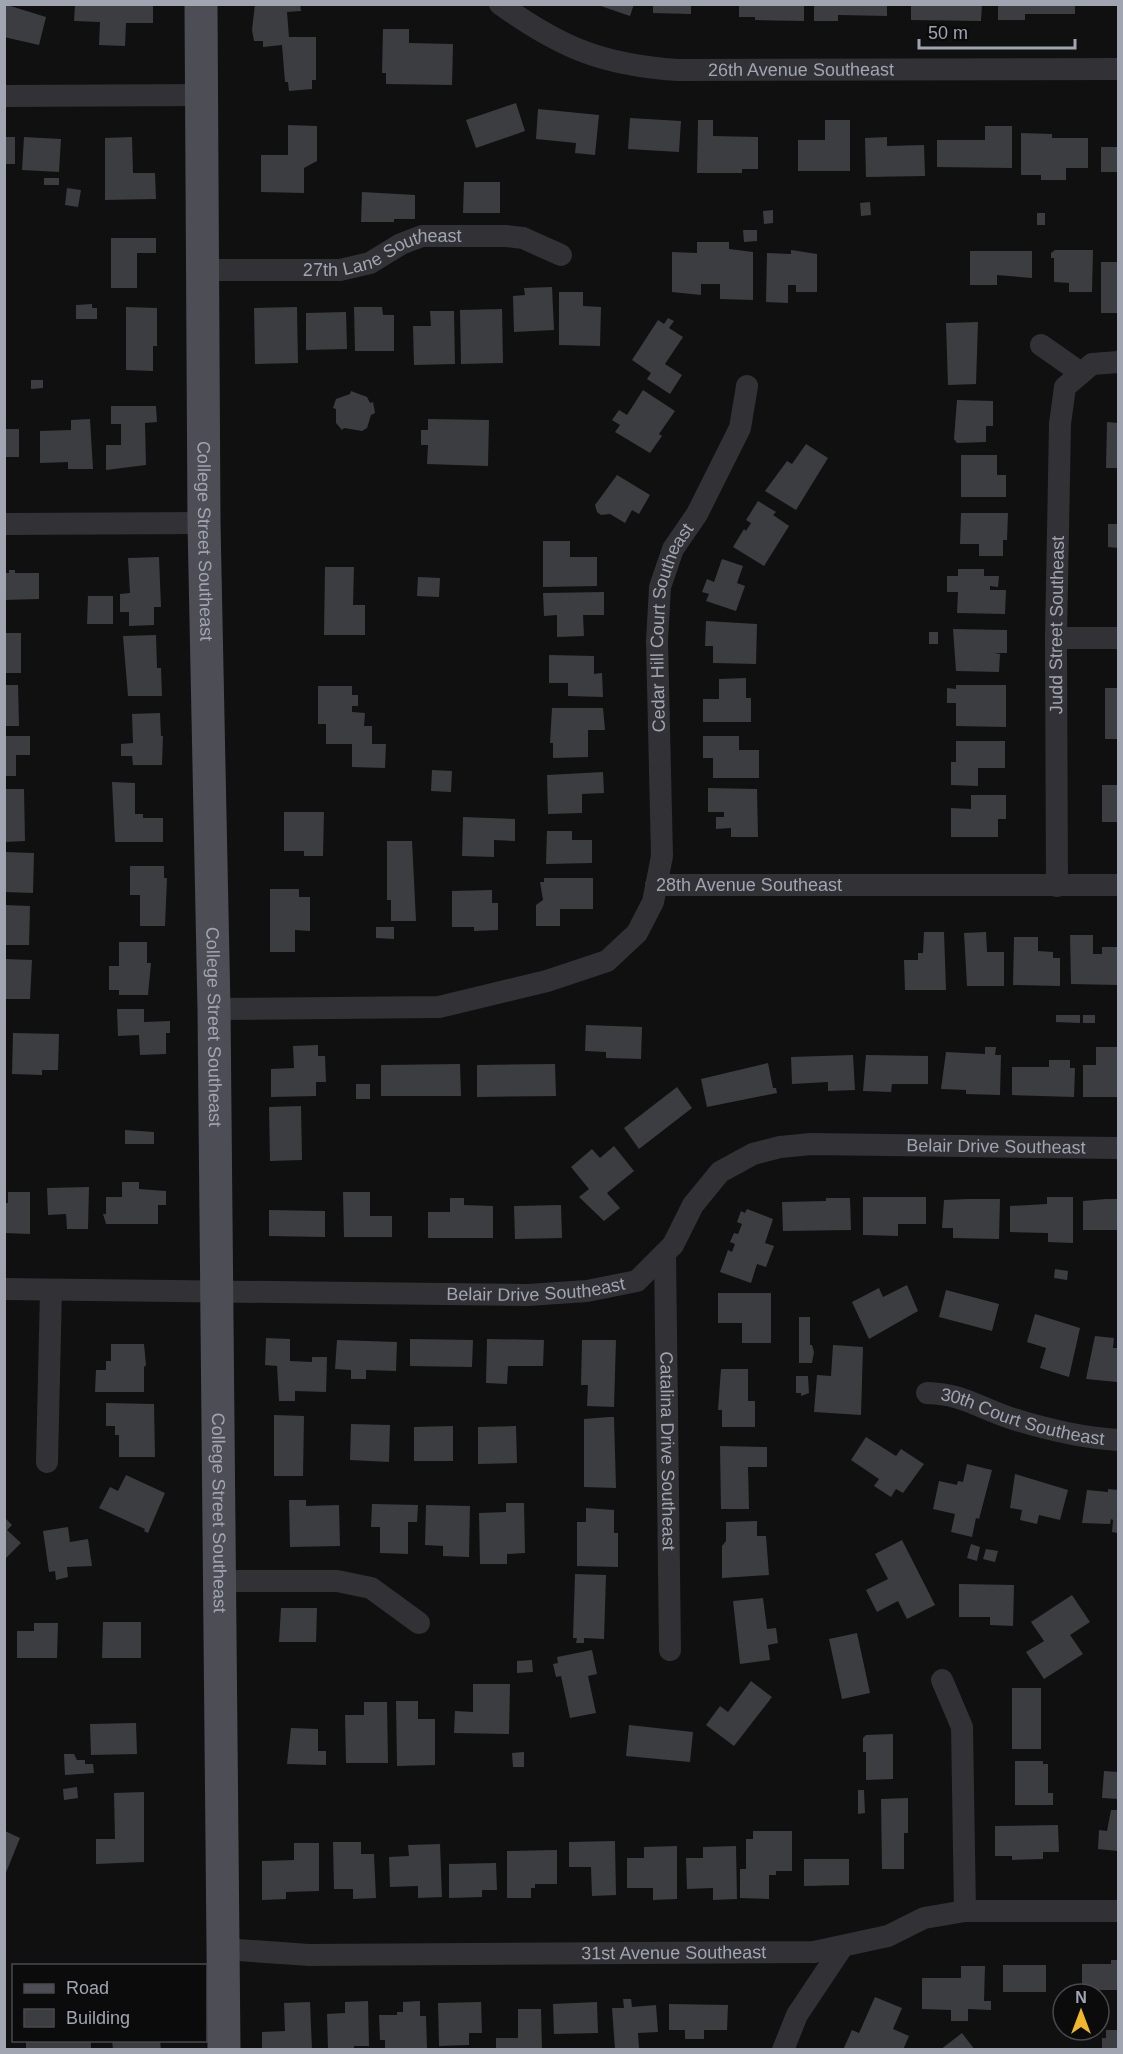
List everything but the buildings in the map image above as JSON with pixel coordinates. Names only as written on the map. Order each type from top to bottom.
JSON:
[{"type":"main road","name":"College Street Southeast","points":[[201,4],[204,524],[214,1010],[224,2049]]},
{"type":"street","name":"26th Avenue Southeast","points":[[500,4],[570,48],[634,67],[678,70],[1119,69]]},
{"type":"street","points":[[4,96],[201,95]]},
{"type":"street","name":"27th Lane Southeast","points":[[202,270],[340,270],[370,263],[401,244],[422,236],[523,238],[561,255]]},
{"type":"street","points":[[1041,345],[1081,373],[1092,364],[1119,362]]},
{"type":"street","name":"Judd Street Southeast","points":[[1057,886],[1056,638],[1060,424],[1065,387],[1081,373]]},
{"type":"street","name":"Cedar Hill Court Southeast","points":[[656,885],[662,856],[657,641],[660,587],[673,549],[697,514],[740,428],[747,386]]},
{"type":"street","points":[[4,524],[204,524]]},
{"type":"street","points":[[1056,638],[1119,638]]},
{"type":"street","name":"28th Avenue Southeast","points":[[214,1010],[439,1007],[547,981],[607,961],[637,933],[652,902],[656,885],[1119,885]]},
{"type":"street","name":"Belair Drive Southeast","points":[[4,1289],[528,1295],[588,1291],[637,1281],[673,1245],[693,1205],[720,1172],[753,1154],[780,1147],[811,1144],[1119,1148]]},
{"type":"street","name":"Catalina Drive Southeast","points":[[665,1253],[670,1650]]},
{"type":"street","points":[[47,1462],[51,1290]]},
{"type":"street","name":"30th Court Southeast","points":[[927,1393],[952,1394],[1009,1418],[1086,1438],[1119,1440]]},
{"type":"street","points":[[220,1581],[337,1581],[371,1588],[419,1623]]},
{"type":"street","points":[[942,1680],[962,1727],[965,1911]]},
{"type":"street","name":"31st Avenue Southeast","points":[[224,1949],[309,1954],[814,1952],[888,1936],[924,1918],[965,1911],[1119,1911]]},
{"type":"street","points":[[783,2049],[797,2015],[843,1946]]}]
